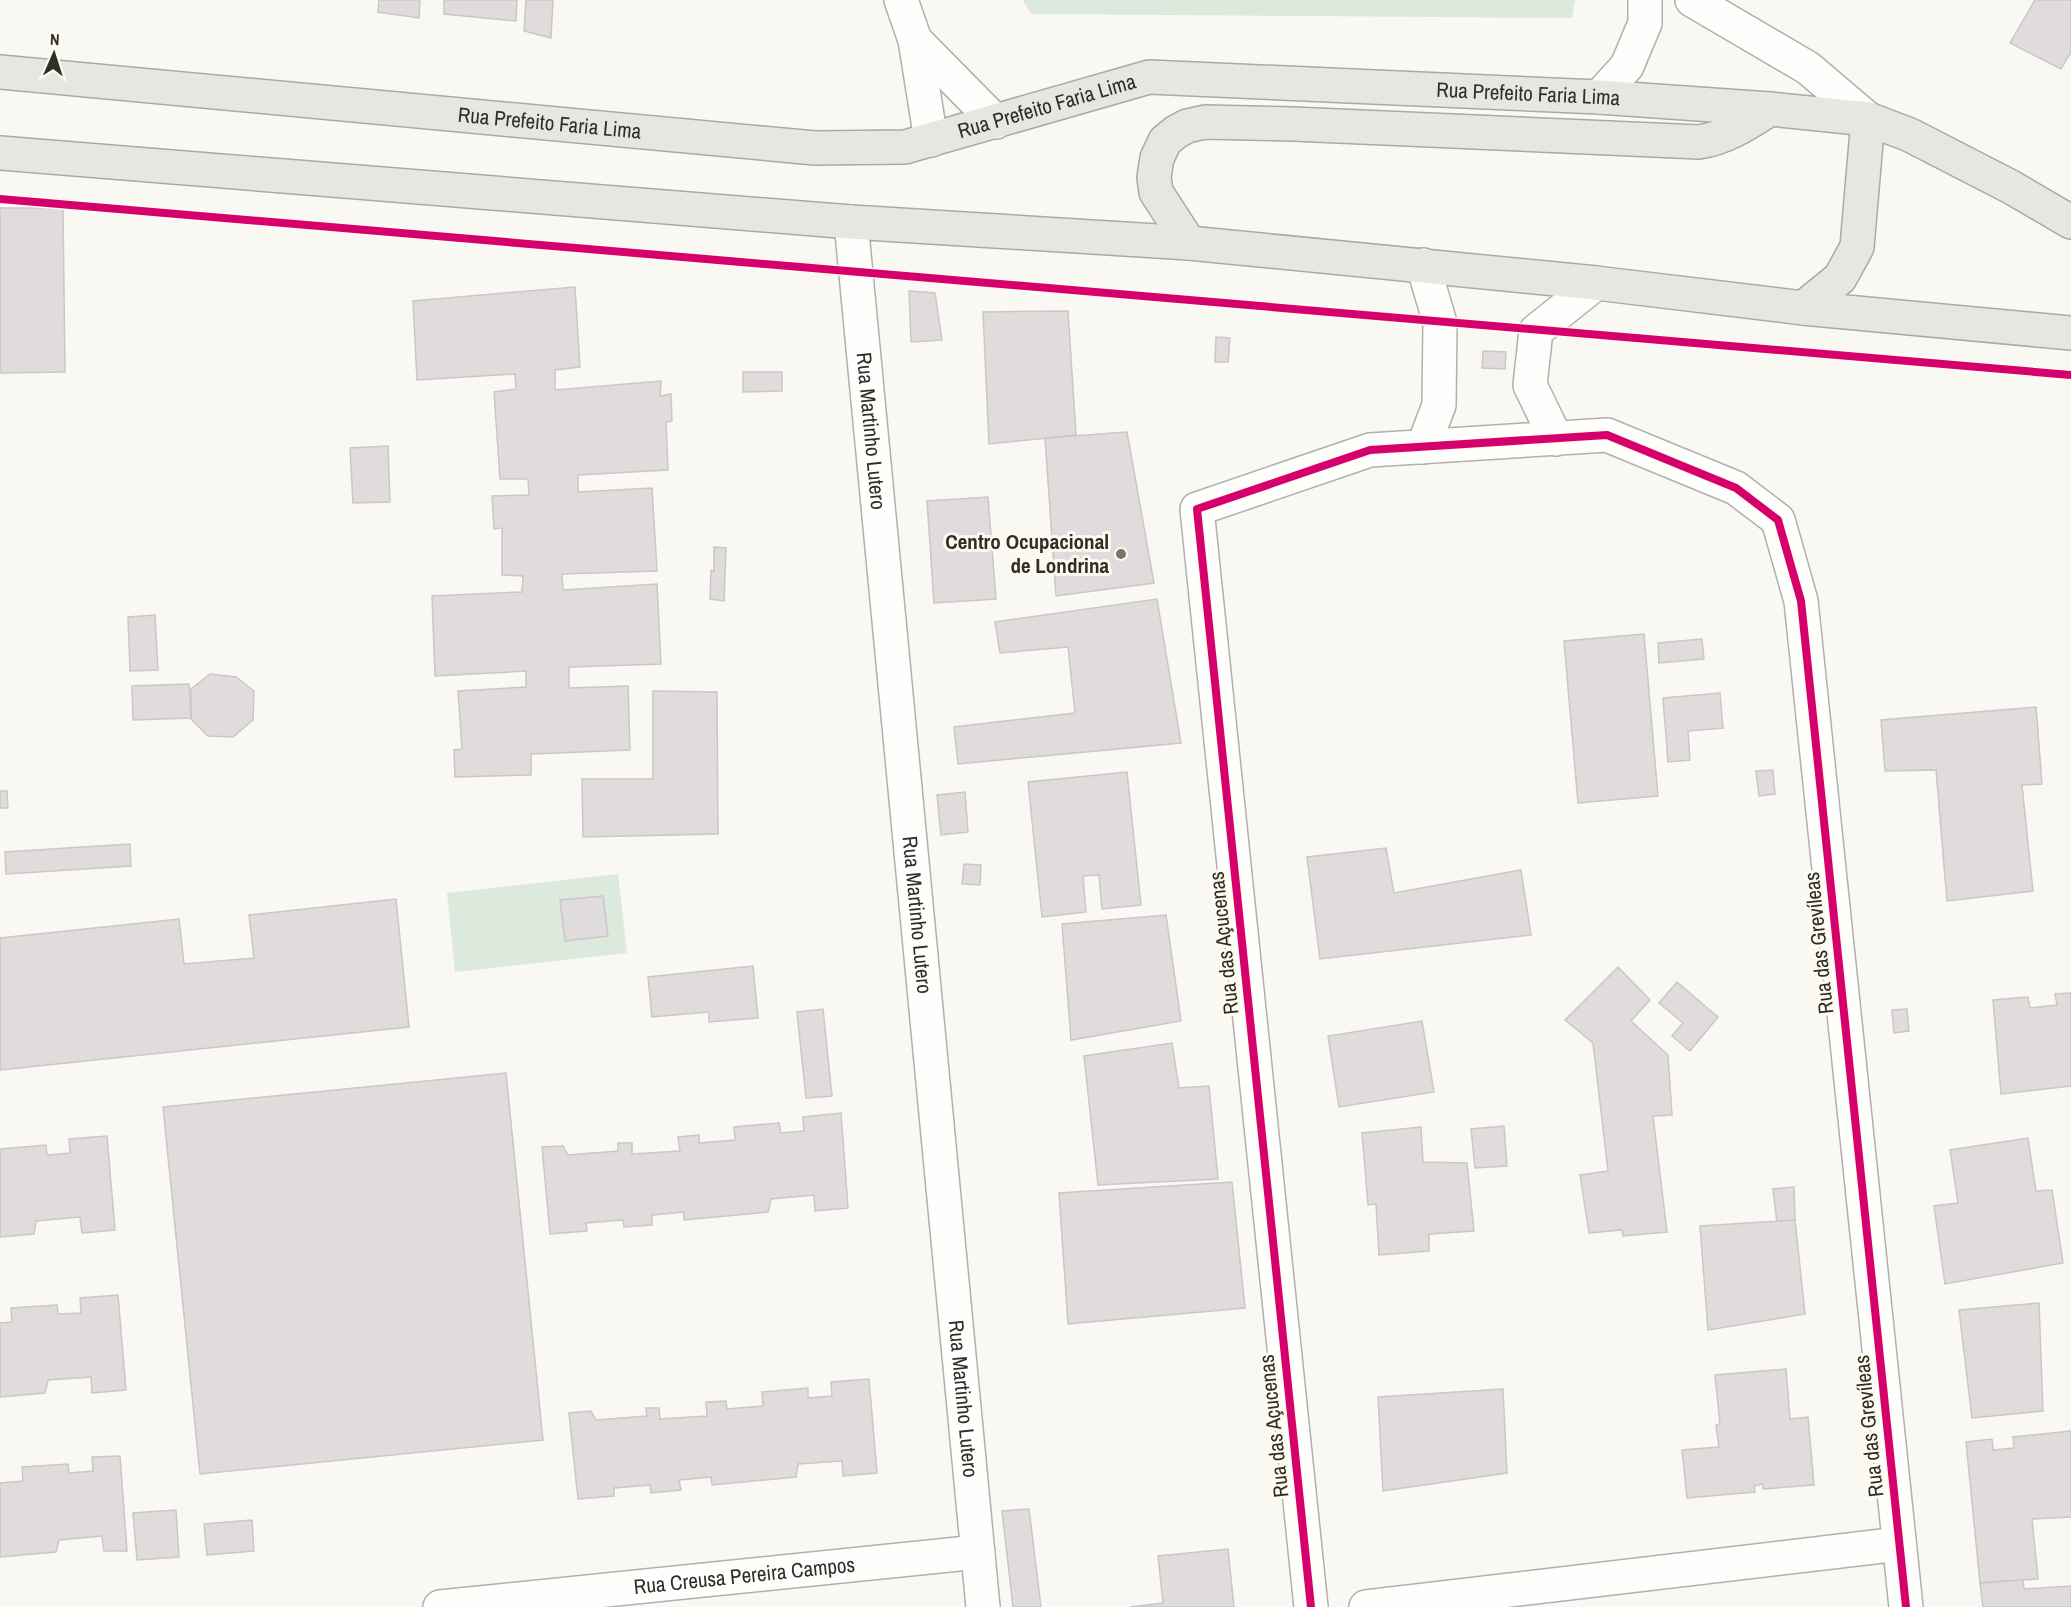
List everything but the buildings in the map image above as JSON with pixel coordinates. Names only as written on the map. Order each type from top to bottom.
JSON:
[{"type":"main road","name":"Rua Prefeito Faria Lima","points":[[0,72],[815,148],[904,147],[1149,77],[1599,97],[1770,109],[1868,119],[1910,135],[2011,187],[2071,222]]},
{"type":"main road","points":[[1189,243],[1162,205],[1156,192],[1154,177],[1157,158],[1165,141],[1187,126],[1205,122],[1293,124],[1699,141],[1729,134],[1770,109]]},
{"type":"main road","points":[[1803,308],[1840,278],[1857,247],[1868,119]]},
{"type":"main road","points":[[0,153],[851,222],[1189,243],[1596,283],[1803,308],[2071,333]]},
{"type":"street","points":[[902,0],[915,40],[931,140]]},
{"type":"street","points":[[1599,97],[1627,66],[1645,23],[1645,0]]},
{"type":"street","points":[[1692,0],[1808,68],[1868,119]]},
{"type":"street","points":[[915,40],[996,122]]},
{"type":"street","name":"Rua Martinho Lutero","points":[[851,222],[983,1607]]},
{"type":"street","points":[[1423,447],[1439,405],[1440,323],[1424,266]]},
{"type":"street","points":[[1556,439],[1530,385],[1536,331],[1596,283]]},
{"type":"street","name":"Rua das Grevíleas","points":[[1423,447],[1607,435],[1736,488],[1778,520],[1802,601],[1906,1607]]},
{"type":"street","name":"Rua das Açucenas","points":[[1311,1607],[1197,509],[1370,450],[1423,447]]},
{"type":"street","points":[[1366,1607],[1899,1544]]},
{"type":"street","name":"Rua Creusa Pereira Campos","points":[[440,1607],[978,1552]]},
{"type":"shaded area","points":[[1023,0],[1575,0],[1572,18],[1031,14]]},
{"type":"shaded area","points":[[618,874],[627,953],[455,972],[447,893]]},
{"type":"cycle path","points":[[0,199],[2071,375]]},
{"type":"cycle path","points":[[1311,1607],[1197,509],[1370,450],[1607,435],[1736,488],[1778,520],[1801,601],[1906,1607]]},
{"type":"place","name":"Centro Ocupacional de Londrina","points":[[1121,554]]}]
